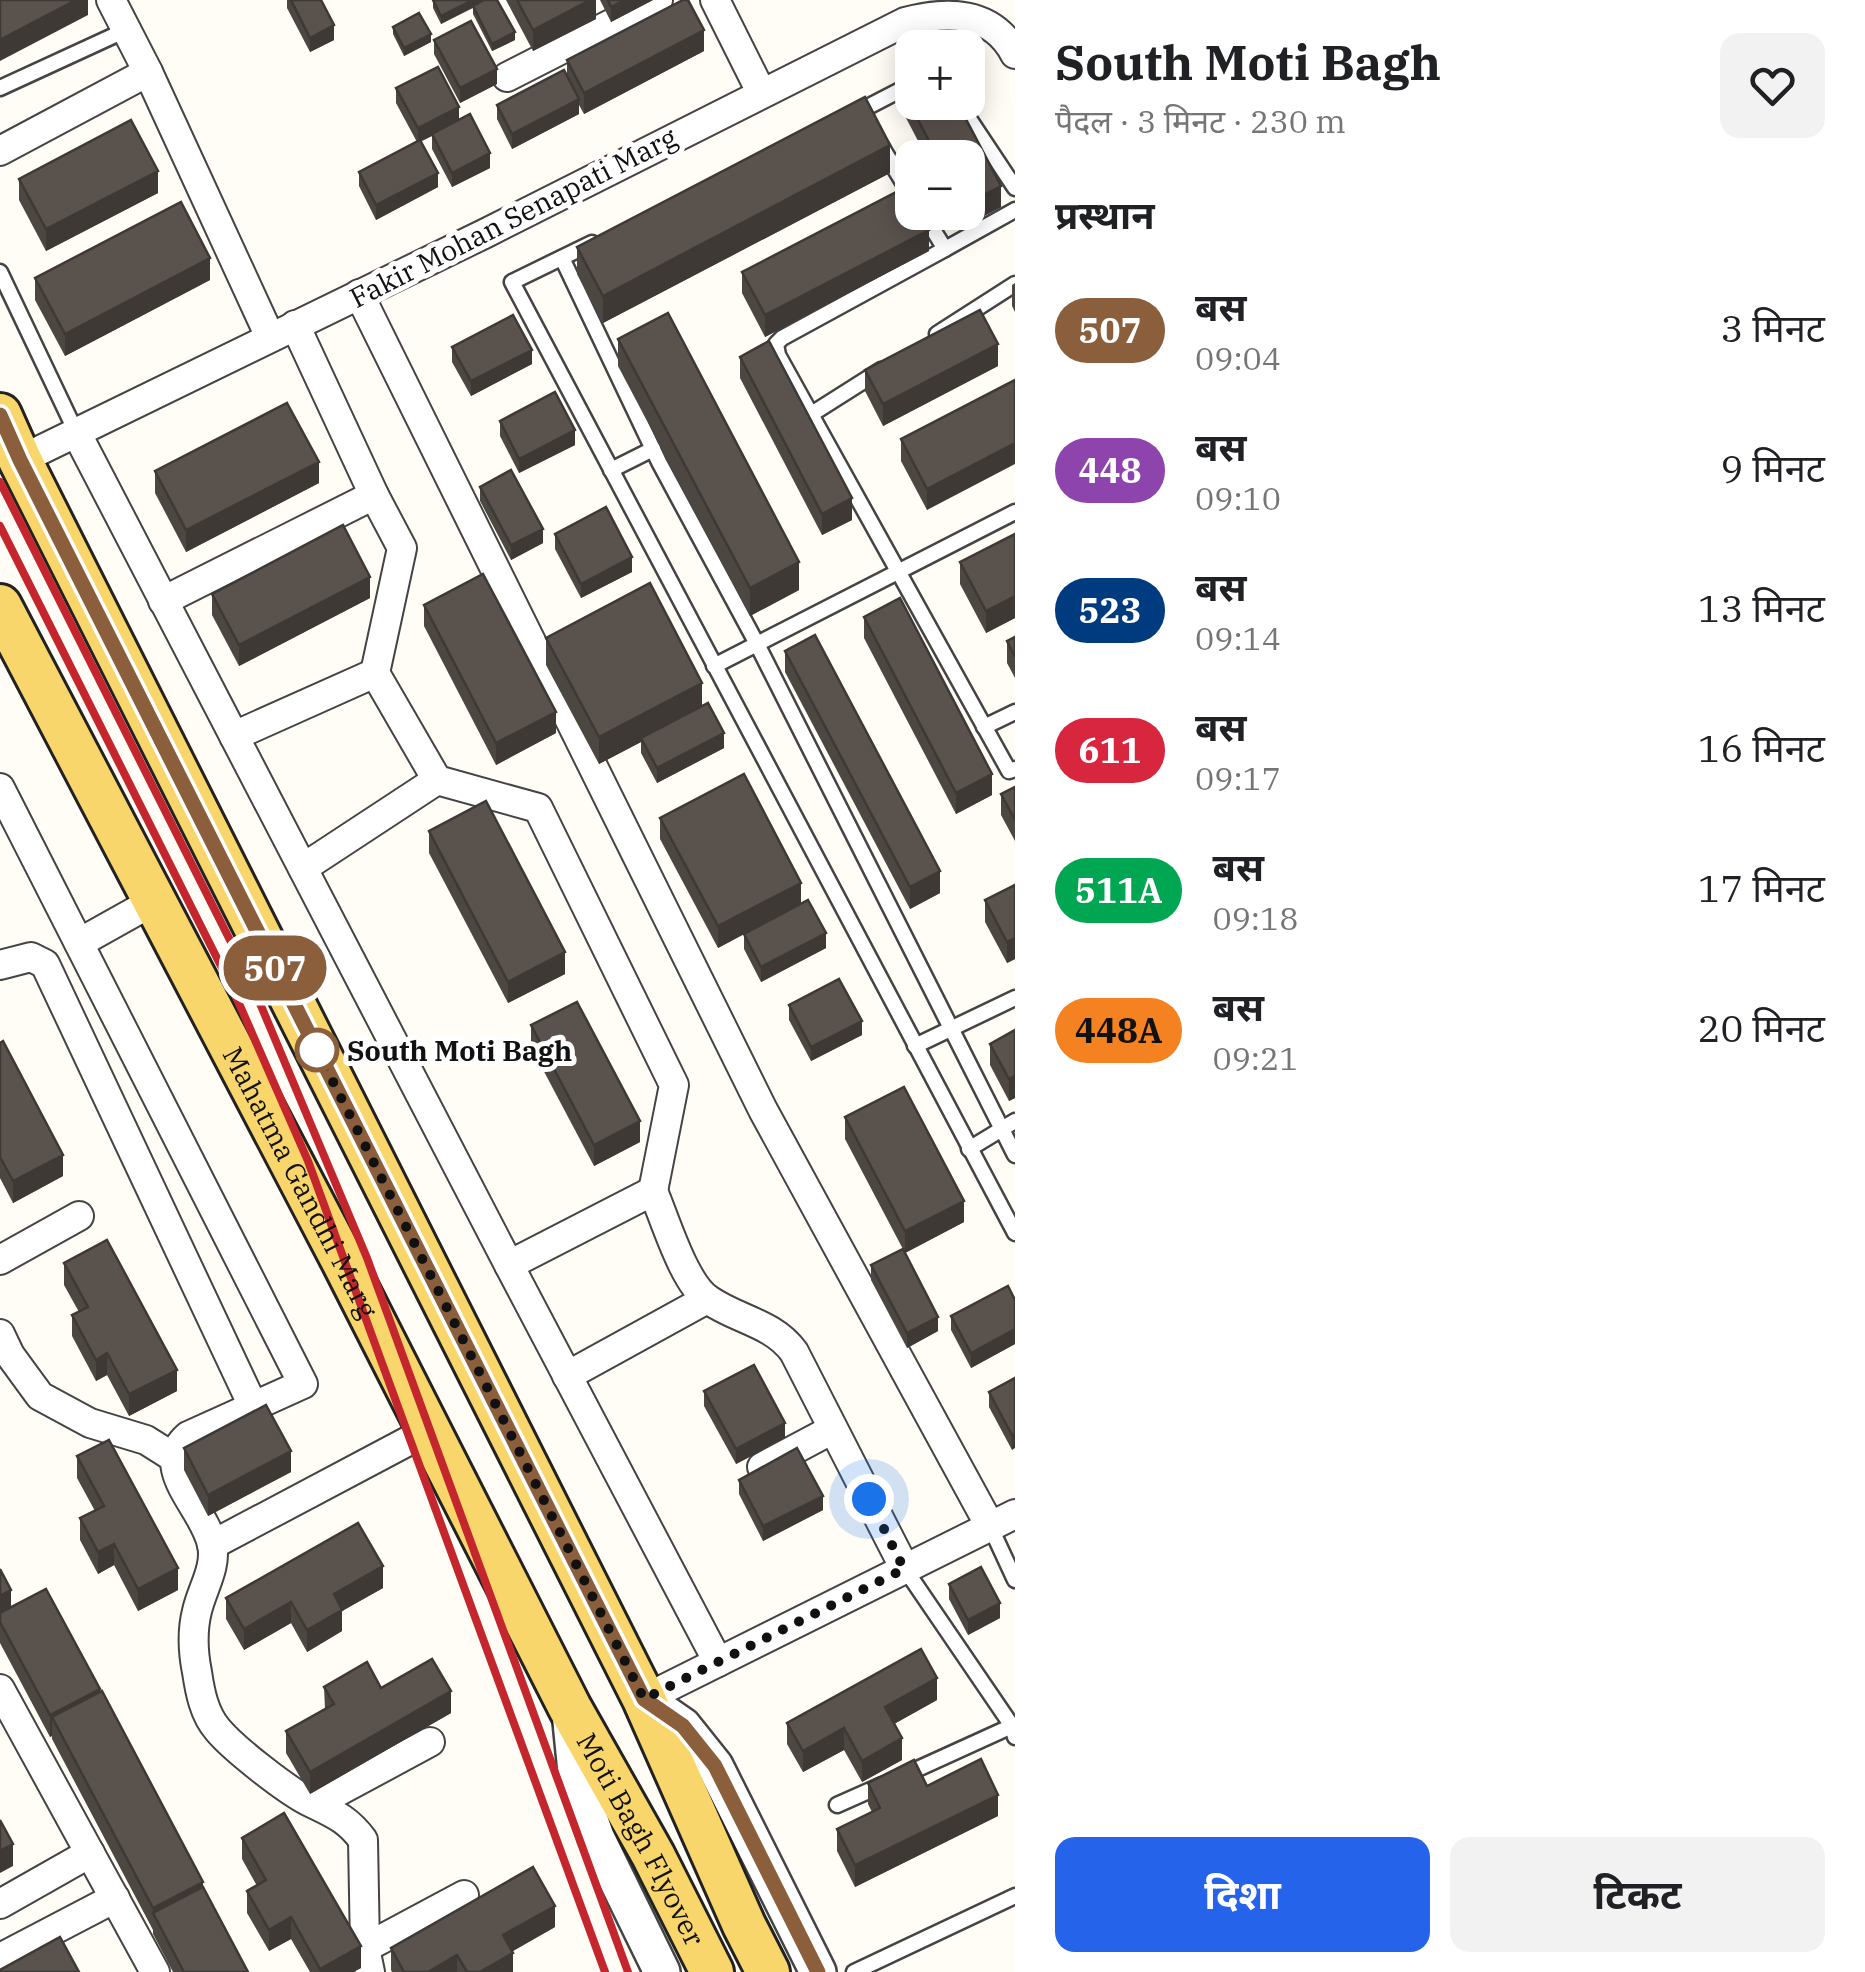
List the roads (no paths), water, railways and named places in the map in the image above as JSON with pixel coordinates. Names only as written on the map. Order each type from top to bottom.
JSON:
[{"type":"main road","points":[[0,415],[644,1699]]},
{"type":"main road","name":"Mahatma Gandhi Marg","points":[[0,606],[570,1708]]},
{"type":"main road","name":"Moti Bagh Flyover","points":[[644,1699],[768,1972]]},
{"type":"main road","name":"Moti Bagh Flyover","points":[[570,1708],[652,1854],[712,1972]]},
{"type":"street","points":[[111,0],[282,331],[402,548],[375,673],[437,780],[538,808],[674,1085],[652,1191],[694,1286],[707,1299],[783,1338],[904,1569]]},
{"type":"street","points":[[507,77],[658,0]]},
{"type":"street","points":[[715,0],[761,92]]},
{"type":"street","name":"Fakir Mohan Senapati Marg","points":[[20,460],[904,22],[950,7],[987,24],[1013,43]]},
{"type":"street","points":[[0,151],[148,72]]},
{"type":"street","points":[[359,294],[763,1110],[1003,1520],[644,1699],[683,1726],[715,1766],[818,1972]]},
{"type":"street","points":[[76,432],[718,1662]]},
{"type":"street","points":[[163,600],[374,495]]},
{"type":"street","points":[[234,736],[375,673]]},
{"type":"street","points":[[302,868],[437,780]]},
{"type":"street","points":[[0,788],[303,1384],[188,1436],[178,1445],[173,1458],[175,1472],[212,1545],[213,1563],[196,1613],[193,1644],[200,1692],[217,1729],[315,1804],[341,1814],[364,1840],[368,1960]]},
{"type":"street","points":[[78,942],[154,900]]},
{"type":"street","points":[[0,966],[31,957],[45,964],[253,1406]]},
{"type":"street","points":[[509,1265],[652,1191]]},
{"type":"street","points":[[0,1260],[80,1216]]},
{"type":"street","points":[[567,1376],[707,1299]]},
{"type":"street","points":[[0,1334],[40,1396],[90,1423],[146,1440],[173,1458]]},
{"type":"street","points":[[756,1470],[833,1429]]},
{"type":"street","points":[[212,1545],[429,1430]]},
{"type":"street","points":[[2,1698],[155,1972]]},
{"type":"street","points":[[570,1708],[576,1782],[589,1819],[662,1972]]},
{"type":"street","points":[[315,1804],[430,1742]]},
{"type":"street","points":[[0,1904],[90,1853]]},
{"type":"street","points":[[368,1960],[464,1895]]},
{"type":"street","points":[[0,1958],[115,1898]]},
{"type":"lane","points":[[0,88],[126,30]]},
{"type":"lane","points":[[842,120],[895,93]]},
{"type":"lane","points":[[859,112],[895,170]]},
{"type":"lane","points":[[970,120],[1015,188]]},
{"type":"lane","points":[[1015,210],[776,344],[810,415],[984,727],[1010,771],[1015,769]]},
{"type":"lane","points":[[933,230],[945,249]]},
{"type":"lane","points":[[611,234],[512,282],[1015,1233]]},
{"type":"lane","points":[[562,258],[652,449],[757,644],[950,1029],[1008,1125],[1015,1155]]},
{"type":"lane","points":[[0,272],[76,432]]},
{"type":"lane","points":[[920,345],[1015,284]]},
{"type":"lane","points":[[810,415],[889,365]]},
{"type":"lane","points":[[611,470],[652,449]]},
{"type":"lane","points":[[714,666],[1015,512]]},
{"type":"lane","points":[[984,727],[1015,712]]},
{"type":"lane","points":[[915,1046],[1015,998]]},
{"type":"lane","points":[[969,1149],[1008,1125]]},
{"type":"lane","points":[[1003,1520],[1015,1580]]},
{"type":"lane","points":[[837,1805],[1013,1731],[904,1569]]},
{"type":"lane","points":[[854,1972],[1015,1896]]},
{"type":"railway","points":[[0,482],[251,982],[367,1258],[628,1972]]},
{"type":"railway","points":[[0,526],[234,992],[308,1161],[605,1972]]},
{"type":"place","name":"South Moti Bagh","points":[[317,1050]]}]
